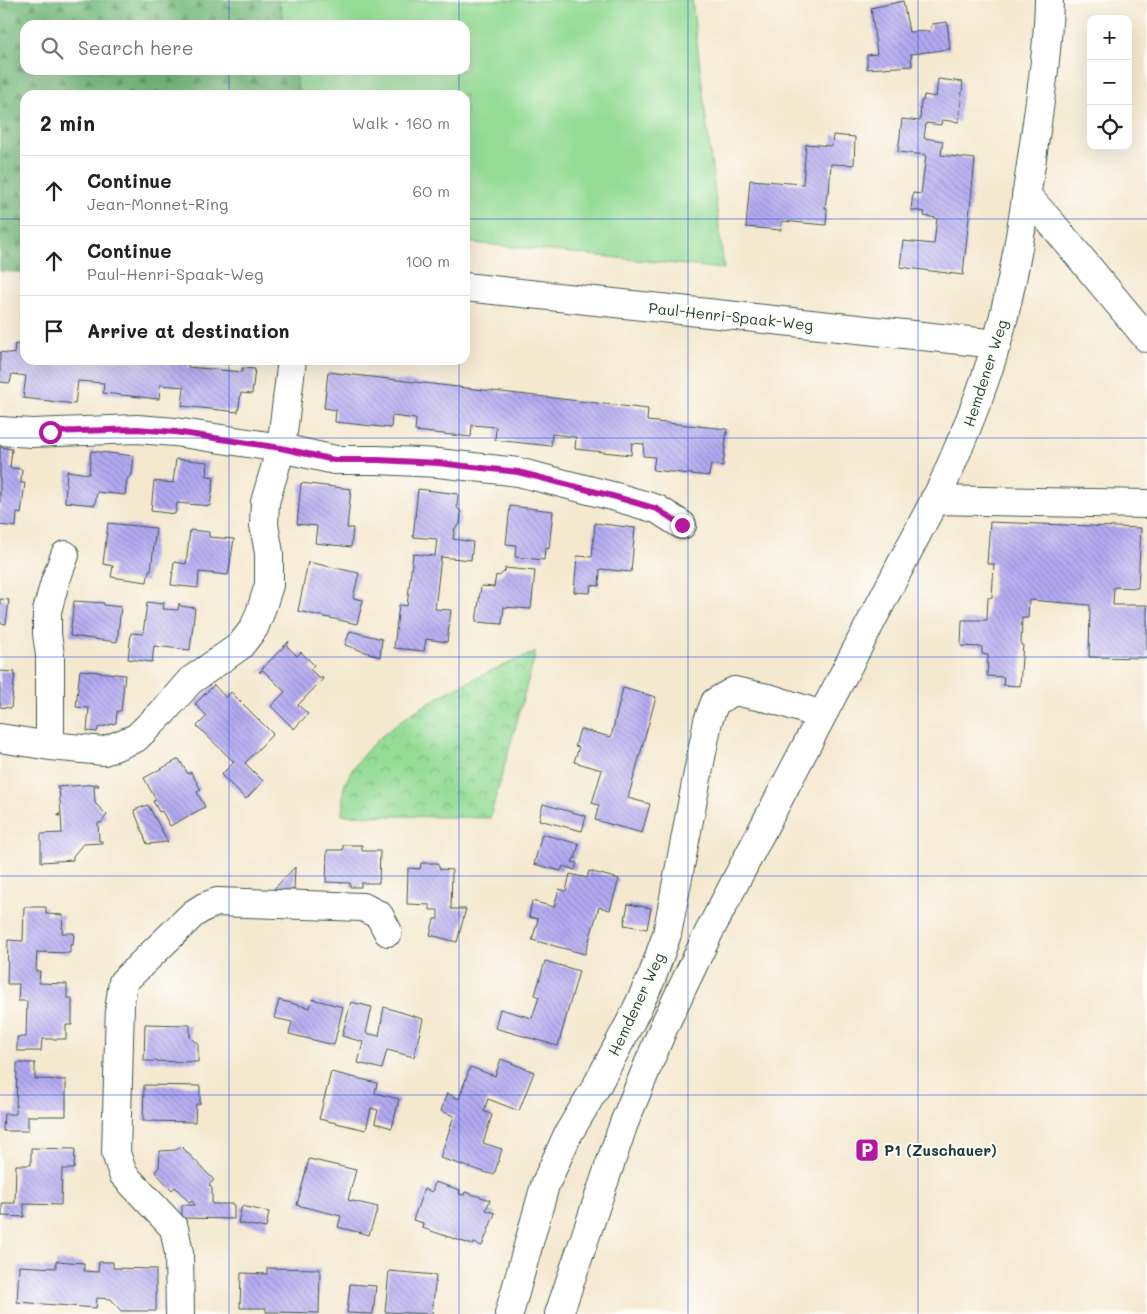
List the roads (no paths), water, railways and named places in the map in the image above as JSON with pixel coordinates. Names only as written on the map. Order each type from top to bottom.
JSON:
[{"type":"street","name":"Hemdener Weg","points":[[559,1314],[624,1123],[665,1024],[709,932],[934,500],[968,427],[997,344],[1009,289],[1042,91],[1048,28],[1048,0]]},
{"type":"street","points":[[1026,195],[1147,338]]},
{"type":"street","name":"Paul-Henri-Spaak-Weg","points":[[470,288],[997,344]]},
{"type":"street","points":[[0,738],[50,746],[104,750],[136,738],[164,712],[190,681],[240,646],[254,628],[269,585],[269,553],[264,525],[265,502],[281,448],[291,365]]},
{"type":"street","points":[[0,431],[32,433],[137,429],[175,432],[281,448],[334,460],[438,463],[518,472],[657,509],[682,525]]},
{"type":"street","points":[[934,500],[1147,504]]},
{"type":"street","points":[[50,746],[50,655],[47,634],[47,611],[65,555]]},
{"type":"street","name":"Hemdener Weg","points":[[509,1314],[545,1185],[568,1134],[596,1087],[652,978],[667,934],[708,721],[715,702],[734,691],[772,699],[822,715]]},
{"type":"street","points":[[180,1314],[179,1254],[174,1228],[123,1174],[116,1153],[120,1004],[123,982],[193,914],[217,902],[363,907],[379,915],[388,932]]},
{"type":"place","name":"P1 (Zuschauer)","points":[[867,1150]]}]
